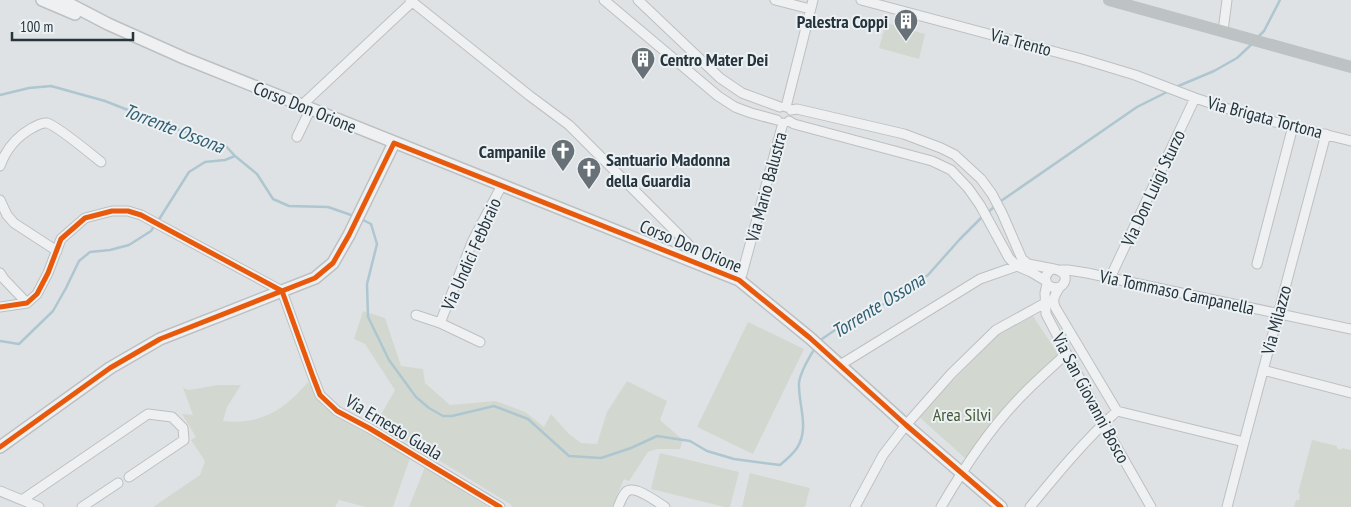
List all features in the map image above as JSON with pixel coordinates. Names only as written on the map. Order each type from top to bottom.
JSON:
[{"type":"main road","points":[[1109,0],[1143,4],[1223,31],[1351,66]]},
{"type":"street","name":"Corso Don Orione","points":[[42,0],[64,10],[108,24]]},
{"type":"street","name":"Corso Don Orione","points":[[62,0],[108,24],[184,58],[739,280],[810,338],[906,425],[1001,507]]},
{"type":"street","points":[[604,0],[718,96],[734,107],[783,122],[899,151],[932,161],[951,170],[980,204],[1009,258],[1017,266],[1031,272],[1050,287],[1055,288],[1059,288],[1064,284],[1064,274],[1057,269],[1047,273],[1046,282]]},
{"type":"street","points":[[638,0],[720,78],[742,93],[786,108],[904,134],[899,151]]},
{"type":"street","points":[[775,0],[810,10]]},
{"type":"street","name":"Via Mario Balustra","points":[[786,108],[812,0]]},
{"type":"street","name":"Via Trento","points":[[861,0],[1036,46],[1126,72],[1180,92]]},
{"type":"street","points":[[1223,31],[1227,0]]},
{"type":"street","points":[[297,138],[306,106],[411,1],[530,96],[570,125],[696,252],[702,264]]},
{"type":"street","name":"Via Brigata Tortona","points":[[1180,92],[1250,116],[1351,141]]},
{"type":"street","name":"Via Don Luigi Sturzo","points":[[1110,278],[1195,98]]},
{"type":"street","points":[[783,122],[775,113],[786,108]]},
{"type":"street","points":[[783,122],[792,116],[786,108]]},
{"type":"street","points":[[834,134],[837,120]]},
{"type":"street","name":"Via Mario Balustra","points":[[739,280],[783,122]]},
{"type":"street","points":[[0,166],[6,152],[14,141],[28,130],[44,123],[48,123],[57,129],[101,162]]},
{"type":"street","points":[[1258,264],[1293,126]]},
{"type":"street","name":"Via Tommaso Campanella","points":[[904,134],[956,155],[981,179],[1002,213],[1022,259],[1028,264],[1110,278],[1351,330]]},
{"type":"street","name":"Via Milazzo","points":[[1227,507],[1326,134]]},
{"type":"street","points":[[0,447],[110,368],[160,339],[316,278],[333,263],[347,239],[394,143]]},
{"type":"street","name":"Via Undici Febbraio","points":[[440,323],[473,240],[502,185]]},
{"type":"street","points":[[0,200],[14,223],[56,252]]},
{"type":"street","points":[[0,307],[26,303],[37,294],[48,273],[61,239],[85,218],[112,211],[128,211],[141,215],[282,291]]},
{"type":"street","points":[[840,365],[980,279],[1017,266]]},
{"type":"street","points":[[0,273],[26,303]]},
{"type":"street","name":"Via San Giovanni Bosco","points":[[1046,282],[1046,314],[1103,423],[1151,507]]},
{"type":"street","name":"Via San Giovanni Bosco","points":[[1059,288],[1054,295],[1053,301],[1117,410]]},
{"type":"street","name":"Via Ernesto Guala","points":[[282,291],[320,395],[337,411],[369,428],[500,507]]},
{"type":"street","points":[[858,506],[883,454],[951,374],[996,330],[1047,302]]},
{"type":"street","name":"Via Undici Febbraio","points":[[416,315],[440,323],[480,342]]},
{"type":"street","points":[[941,507],[985,438],[1014,403],[1066,354]]},
{"type":"street","points":[[1263,370],[1351,392]]},
{"type":"street","points":[[1030,507],[1059,472],[1117,410],[1244,442]]},
{"type":"street","points":[[22,500],[148,414],[172,417],[183,428],[184,440],[129,477]]},
{"type":"street","points":[[82,507],[118,483]]},
{"type":"street","points":[[618,507],[625,493],[631,489],[637,490],[665,507]]},
{"type":"street","points":[[0,491],[39,507]]},
{"type":"green space","name":"Palestra Coppi","points":[[886,23],[925,34],[919,59],[879,48]]},
{"type":"green space","points":[[363,311],[385,318],[401,366],[423,369],[425,383],[450,405],[496,401],[525,412],[544,427],[551,414],[569,434],[581,443],[597,444],[607,412],[627,381],[667,401],[660,420],[683,440],[680,449],[657,449],[648,452],[629,481],[624,479],[612,507],[513,507],[417,447],[375,425],[395,390],[365,344],[354,339]]},
{"type":"green space","name":"Area Silvi","points":[[1033,316],[1058,354],[1011,401],[966,459],[918,416],[998,335]]},
{"type":"green space","points":[[748,322],[804,349],[753,454],[697,427]]},
{"type":"green space","points":[[308,382],[323,406],[333,414],[410,458],[393,507],[366,507],[339,500],[335,507],[153,507],[200,475],[205,461],[191,440],[196,437],[182,414],[193,415],[183,388],[189,390],[218,385],[241,385],[227,407],[223,421],[237,422],[249,421],[271,414],[281,408]]},
{"type":"green space","points":[[1312,440],[1337,446],[1341,450],[1342,448],[1351,450],[1351,507],[1294,507],[1296,500],[1299,500],[1300,494],[1298,493]]},
{"type":"green space","points":[[660,453],[739,472],[730,507],[651,489]]},
{"type":"green space","points":[[425,467],[427,468],[488,507],[409,507]]},
{"type":"green space","points":[[750,473],[810,488],[805,507],[742,507]]},
{"type":"waterway","name":"Torrente Ossona","points":[[1258,37],[1264,31],[1280,0]]},
{"type":"waterway","name":"Torrente Ossona","points":[[1176,87],[1214,71],[1237,58],[1253,43]]},
{"type":"waterway","name":"Torrente Ossona","points":[[0,95],[29,88],[51,86],[105,101],[176,129],[224,144],[257,174],[273,199],[289,206],[328,207],[354,216]]},
{"type":"waterway","name":"Torrente Ossona","points":[[987,213],[1001,201],[1137,107],[1169,91]]},
{"type":"waterway","points":[[158,221],[189,172],[205,162],[225,160],[235,156]]},
{"type":"waterway","name":"Torrente Ossona","points":[[819,343],[835,330],[898,296],[928,275],[983,216]]},
{"type":"waterway","name":"Torrente Ossona","points":[[361,219],[371,224],[377,244],[367,284],[368,317],[389,360],[416,397],[429,408],[443,416],[452,416],[494,406],[528,419],[569,456],[601,458],[631,448],[657,436],[690,441],[707,451],[734,459],[780,465],[794,452],[801,440],[803,424],[799,383],[801,374],[816,347]]},
{"type":"waterway","points":[[0,341],[19,344],[53,311],[79,261],[90,252],[110,250],[129,245],[151,231],[154,226]]},
{"type":"cycle path","points":[[0,447],[110,368],[160,339],[315,278],[333,263],[349,235],[394,143],[739,280],[810,338],[906,425],[1001,507]]},
{"type":"cycle path","points":[[0,307],[27,303],[37,294],[48,273],[61,239],[85,218],[112,211],[128,211],[141,215],[282,291],[320,395],[337,411],[369,428],[500,507]]},
{"type":"place","name":"Palestra Coppi","points":[[906,42]]},
{"type":"place","name":"Centro Mater Dei","points":[[643,80]]},
{"type":"place","name":"Campanile","points":[[563,172]]},
{"type":"place","name":"Santuario Madonna della Guardia","points":[[589,190]]}]
